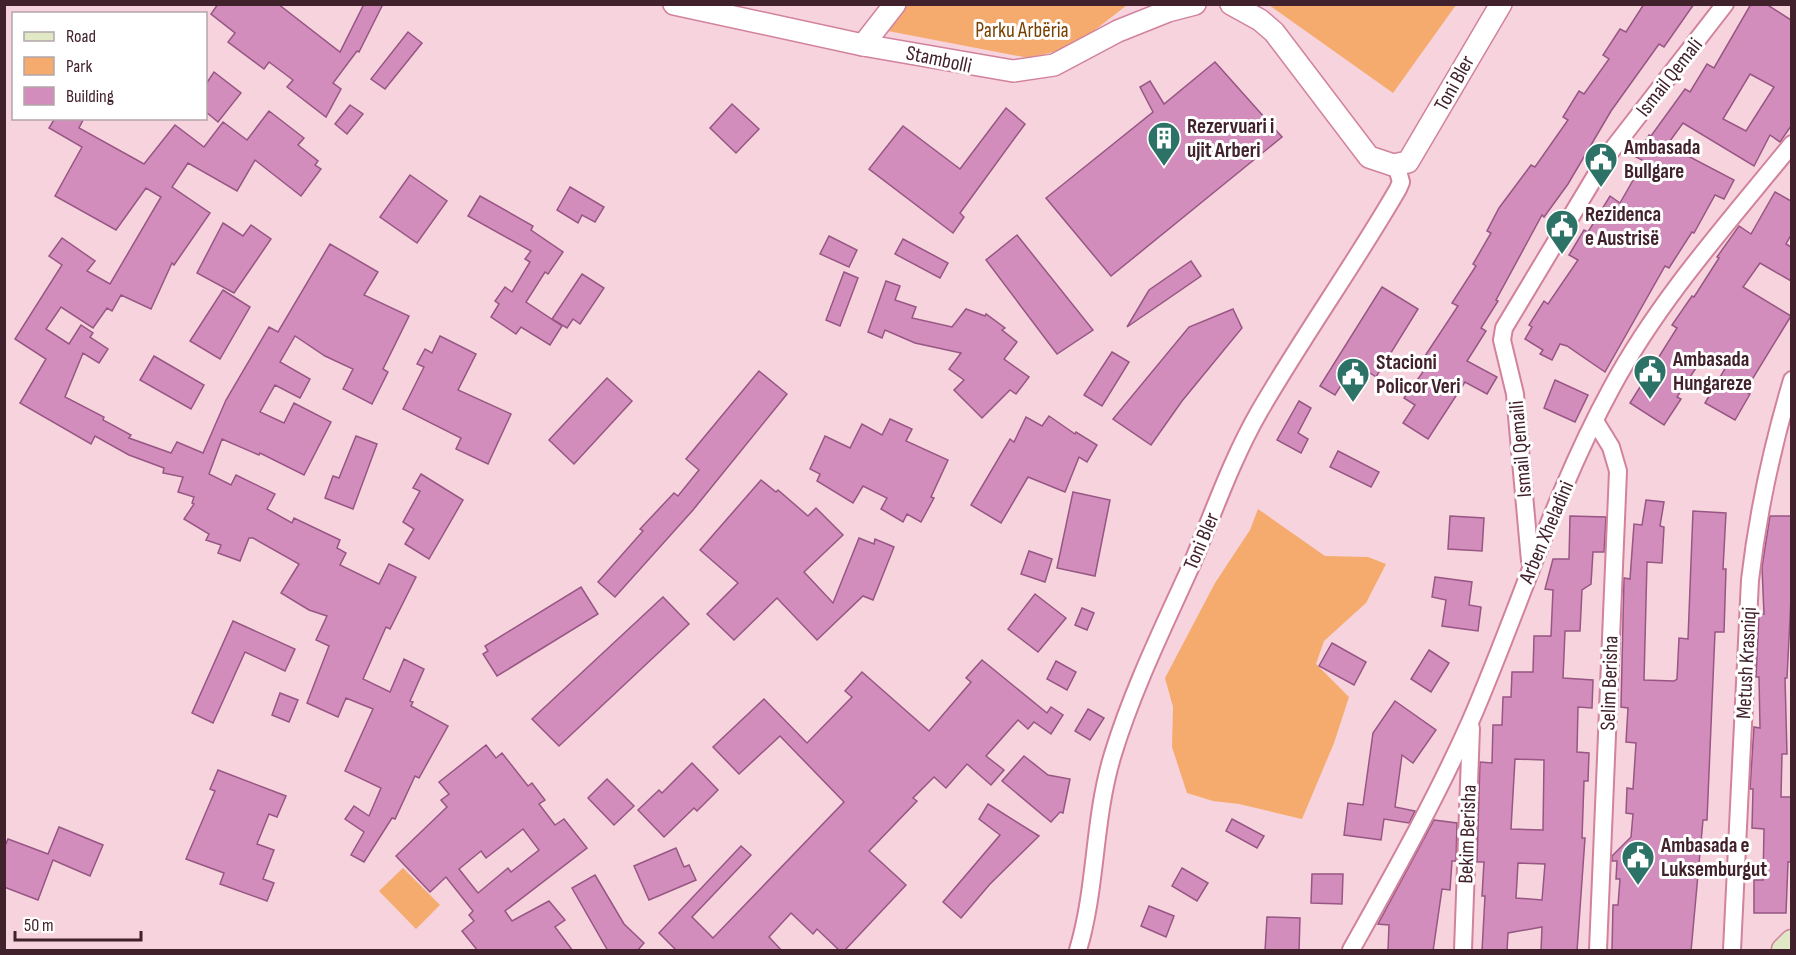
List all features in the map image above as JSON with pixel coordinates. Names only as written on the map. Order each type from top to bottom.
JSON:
[{"type":"street","name":"Stambolli","points":[[674,4],[863,45],[1013,71],[1054,64],[1118,31],[1168,11],[1195,4]]},
{"type":"street","points":[[863,45],[895,4]]},
{"type":"street","points":[[1231,4],[1260,20],[1285,44],[1369,157],[1384,163],[1402,163]]},
{"type":"street","name":"Toni Bler","points":[[1078,951],[1086,918],[1103,791],[1113,754],[1142,672],[1250,429],[1291,357],[1359,257],[1398,189],[1401,182],[1402,163],[1501,4]]},
{"type":"street","name":"Ismail Qemali","points":[[1502,334],[1553,243],[1608,155],[1725,4]]},
{"type":"street","name":"Arben Xheladini","points":[[1350,951],[1445,775],[1471,718],[1531,565],[1595,421],[1652,322],[1732,216],[1791,144]]},
{"type":"street","name":"Ismail Qemaili","points":[[1502,334],[1515,394],[1531,565]]},
{"type":"street","name":"Metush Krasniqi","points":[[1732,951],[1750,580],[1756,525],[1767,467],[1791,380]]},
{"type":"street","name":"Selim Berisha","points":[[1595,421],[1611,447],[1618,471],[1598,951]]},
{"type":"street","name":"Bekim Berisha","points":[[1463,951],[1471,718]]},
{"type":"green space","name":"Parku Arbëria","points":[[907,5],[1127,5],[1073,47],[1029,58],[888,31]]},
{"type":"green space","points":[[1269,5],[1456,5],[1393,93]]},
{"type":"green space","points":[[1258,509],[1325,556],[1368,557],[1386,564],[1366,603],[1324,641],[1316,664],[1349,697],[1334,743],[1302,819],[1239,804],[1213,801],[1187,793],[1172,747],[1173,707],[1165,678],[1215,583],[1250,530]]},
{"type":"green space","points":[[403,868],[440,905],[416,929],[379,891]]},
{"type":"building","points":[[218,4],[278,4],[340,52],[364,4],[383,4],[359,52],[357,51],[333,83],[341,89],[326,117],[287,87],[293,80],[269,62],[264,69],[228,42],[235,33],[211,14]]},
{"type":"building","points":[[1644,4],[1694,4],[1664,47],[1659,44],[1611,111],[1568,184],[1544,217],[1542,215],[1496,300],[1498,301],[1481,328],[1486,331],[1467,361],[1497,377],[1487,394],[1465,382],[1428,439],[1403,423],[1415,405],[1404,398],[1423,372],[1417,368],[1458,306],[1452,303],[1476,266],[1473,264],[1491,233],[1487,231],[1499,208],[1531,165],[1535,167],[1568,120],[1563,117],[1579,91],[1584,94],[1609,59],[1603,55],[1620,29],[1626,32]]},
{"type":"building","points":[[1751,4],[1766,4],[1791,20],[1791,126],[1780,142],[1770,135],[1754,166],[1683,123],[1667,145],[1734,180],[1724,199],[1715,195],[1694,233],[1692,232],[1669,268],[1665,266],[1605,372],[1567,346],[1560,344],[1552,360],[1540,354],[1543,350],[1525,339],[1532,327],[1529,325],[1544,301],[1548,304],[1578,260],[1569,255],[1584,230],[1588,232],[1610,196],[1620,203],[1644,161],[1636,157],[1649,135],[1651,136],[1685,89],[1690,92],[1707,64],[1714,68]],"holes":[[[1750,74],[1774,87],[1746,131],[1723,119]]]},
{"type":"building","points":[[408,32],[422,43],[385,89],[371,79]]},
{"type":"building","name":"Rezervuari i ujit Arberi","points":[[1215,62],[1282,137],[1111,276],[1046,198],[1153,112],[1140,87],[1150,81],[1164,104]]},
{"type":"building","points":[[214,72],[241,93],[218,122],[207,113],[207,82]]},
{"type":"building","points":[[732,104],[759,129],[736,153],[710,128]]},
{"type":"building","points":[[350,105],[363,114],[347,134],[335,124]]},
{"type":"building","points":[[1006,108],[1025,124],[960,213],[964,217],[953,233],[869,169],[903,126],[960,169]]},
{"type":"building","points":[[269,111],[304,138],[298,145],[318,161],[315,165],[321,169],[301,196],[255,160],[237,191],[188,163],[172,187],[210,213],[174,265],[172,263],[151,309],[121,295],[112,311],[107,308],[93,328],[61,307],[46,329],[69,344],[81,325],[93,333],[90,337],[108,349],[99,363],[83,353],[65,397],[104,417],[103,420],[131,435],[129,438],[171,453],[177,442],[203,453],[226,400],[269,327],[278,332],[330,244],[378,272],[364,295],[409,316],[383,369],[388,372],[372,404],[343,389],[353,369],[325,356],[295,336],[280,362],[310,379],[300,398],[275,385],[260,412],[284,423],[294,403],[331,422],[304,475],[260,453],[259,455],[222,439],[209,474],[231,485],[236,475],[275,494],[267,509],[292,523],[294,518],[340,540],[337,548],[346,553],[340,565],[379,584],[389,564],[416,577],[390,629],[386,627],[363,679],[390,692],[404,659],[424,669],[410,701],[413,702],[411,706],[448,726],[419,778],[415,776],[395,819],[392,818],[364,862],[351,855],[364,832],[345,819],[354,806],[369,816],[381,788],[345,771],[373,709],[346,698],[338,717],[307,703],[329,646],[316,640],[327,616],[309,610],[281,593],[299,564],[253,538],[249,538],[240,561],[218,553],[221,545],[206,540],[209,534],[184,519],[194,504],[192,503],[194,497],[178,492],[183,477],[163,473],[164,468],[129,455],[95,436],[91,444],[20,403],[46,359],[15,339],[62,265],[49,256],[62,238],[95,261],[87,271],[110,284],[161,197],[146,188],[116,230],[55,196],[82,147],[49,128],[54,120],[83,120],[79,128],[144,164],[175,125],[204,147],[223,122],[247,140]]},
{"type":"building","points":[[410,175],[447,201],[417,243],[380,217]]},
{"type":"building","points":[[570,187],[604,207],[595,222],[582,215],[578,223],[557,210]]},
{"type":"building","points":[[1775,192],[1791,201],[1791,235],[1786,244],[1791,247],[1791,281],[1760,263],[1743,287],[1791,316],[1745,391],[1750,394],[1735,420],[1705,403],[1726,367],[1705,354],[1677,397],[1681,399],[1664,425],[1630,403],[1677,328],[1672,325],[1692,296],[1694,297],[1719,258],[1717,257],[1739,226],[1751,234]]},
{"type":"building","points":[[480,196],[533,226],[531,230],[563,252],[548,274],[545,272],[526,302],[562,326],[550,345],[521,327],[516,334],[491,317],[499,304],[495,301],[505,287],[512,292],[530,262],[525,259],[531,251],[468,216]]},
{"type":"building","points":[[223,223],[243,236],[251,225],[271,239],[234,293],[197,273]]},
{"type":"building","points":[[1017,235],[1093,330],[1057,354],[986,260]]},
{"type":"building","points":[[829,236],[857,250],[849,267],[820,254]]},
{"type":"building","points":[[903,239],[948,263],[940,278],[895,254]]},
{"type":"building","points":[[1191,261],[1201,276],[1127,327],[1149,290]]},
{"type":"building","points":[[844,272],[858,278],[840,326],[826,320]]},
{"type":"building","points":[[582,274],[604,288],[580,324],[573,319],[567,328],[552,319]]},
{"type":"building","points":[[886,281],[900,286],[895,300],[916,307],[912,318],[952,327],[966,309],[985,316],[986,314],[1005,328],[1002,330],[1017,342],[1004,359],[1029,377],[1016,394],[1010,390],[982,418],[954,390],[964,380],[949,369],[961,353],[915,343],[885,330],[882,338],[868,332]]},
{"type":"building","points":[[1382,287],[1418,309],[1376,377],[1355,363],[1335,395],[1320,386]]},
{"type":"building","points":[[223,290],[250,307],[220,359],[190,341]]},
{"type":"building","points":[[1233,309],[1242,328],[1182,401],[1151,445],[1113,419],[1189,327]]},
{"type":"building","points":[[440,336],[476,354],[458,390],[511,414],[488,464],[456,449],[461,438],[403,409],[424,367],[417,364],[425,349],[432,353]]},
{"type":"building","points":[[1112,352],[1129,362],[1102,406],[1084,395]]},
{"type":"building","points":[[154,356],[204,385],[191,409],[140,380]]},
{"type":"building","points":[[759,371],[787,394],[693,510],[615,597],[598,582],[643,531],[640,529],[674,493],[678,496],[699,470],[686,459]]},
{"type":"building","points":[[607,378],[632,401],[574,464],[549,440]]},
{"type":"building","points":[[1555,380],[1588,395],[1575,422],[1544,408]]},
{"type":"building","points":[[1299,401],[1311,408],[1298,433],[1308,439],[1301,453],[1277,440]]},
{"type":"building","points":[[1049,416],[1075,434],[1076,432],[1097,445],[1087,462],[1079,457],[1065,492],[1028,477],[1001,523],[971,505],[1010,439],[1014,442],[1026,417],[1042,426]]},
{"type":"building","points":[[890,419],[912,429],[906,441],[948,460],[931,497],[934,498],[921,522],[907,514],[903,522],[881,509],[887,498],[863,486],[853,503],[817,481],[820,474],[810,469],[825,436],[850,448],[862,424],[882,435]]},
{"type":"building","points":[[356,436],[377,444],[353,509],[325,498],[333,476],[339,478]]},
{"type":"building","points":[[1338,451],[1379,472],[1371,487],[1330,467]]},
{"type":"building","points":[[421,474],[463,500],[429,559],[405,544],[414,529],[403,522],[420,491],[413,488]]},
{"type":"building","points":[[761,480],[776,492],[778,490],[808,516],[816,508],[843,535],[804,572],[833,603],[859,538],[874,544],[875,539],[894,547],[873,600],[863,596],[817,640],[777,598],[734,640],[707,614],[738,583],[700,550]]},
{"type":"building","points":[[1073,492],[1110,500],[1095,576],[1057,568]]},
{"type":"building","points":[[1646,500],[1664,502],[1660,526],[1664,527],[1662,563],[1647,562],[1644,680],[1674,681],[1677,679],[1679,638],[1688,639],[1693,511],[1726,513],[1723,569],[1726,569],[1724,632],[1715,632],[1707,820],[1703,820],[1691,951],[1612,951],[1613,905],[1618,905],[1620,879],[1616,879],[1617,861],[1612,861],[1612,856],[1631,837],[1633,814],[1626,813],[1627,788],[1633,789],[1636,743],[1626,742],[1628,708],[1621,707],[1624,578],[1630,579],[1634,524],[1642,525]]},
{"type":"building","points":[[1450,516],[1484,518],[1482,551],[1448,549]]},
{"type":"building","points":[[1570,516],[1606,517],[1604,552],[1593,552],[1591,584],[1582,590],[1580,631],[1565,631],[1563,678],[1593,680],[1592,708],[1578,707],[1577,752],[1589,753],[1588,781],[1584,781],[1582,838],[1585,838],[1577,951],[1541,951],[1542,927],[1508,933],[1507,951],[1482,951],[1484,862],[1477,862],[1480,762],[1492,763],[1493,725],[1502,725],[1503,697],[1511,697],[1512,672],[1533,672],[1534,636],[1551,636],[1553,590],[1545,589],[1553,559],[1569,559]],"holes":[[[1515,759],[1544,760],[1543,830],[1511,829]],[[1518,863],[1545,864],[1542,900],[1516,898]]]},
{"type":"building","points":[[1770,516],[1791,516],[1791,599],[1787,678],[1785,678],[1787,754],[1782,754],[1781,797],[1791,797],[1791,862],[1788,862],[1786,913],[1754,913],[1754,880],[1763,880],[1764,829],[1752,828],[1753,789],[1750,789],[1754,727],[1760,728],[1759,677],[1756,677],[1759,614],[1764,614],[1762,567]]},
{"type":"building","points":[[1029,551],[1052,559],[1045,582],[1021,574]]},
{"type":"building","points":[[1435,577],[1472,582],[1469,605],[1481,607],[1478,631],[1442,626],[1446,600],[1432,597]]},
{"type":"building","points":[[581,587],[598,614],[497,676],[483,654],[488,651],[485,646]]},
{"type":"building","points":[[1035,594],[1066,618],[1038,652],[1008,629]]},
{"type":"building","points":[[663,597],[689,624],[559,746],[532,719]]},
{"type":"building","points":[[1082,608],[1094,613],[1087,630],[1075,625]]},
{"type":"building","points":[[233,621],[295,649],[285,671],[245,652],[213,723],[192,713]]},
{"type":"building","points":[[1332,643],[1366,662],[1354,685],[1319,666]]},
{"type":"building","points":[[1429,650],[1449,663],[1431,692],[1411,679]]},
{"type":"building","points":[[982,660],[1047,713],[1051,707],[1063,715],[1051,734],[1034,722],[1028,729],[1018,720],[986,756],[1004,770],[991,785],[967,764],[946,788],[934,777],[913,798],[917,801],[869,851],[906,885],[844,951],[840,951],[817,929],[813,934],[791,913],[769,937],[782,951],[677,951],[659,933],[741,846],[751,855],[692,917],[713,938],[844,802],[780,736],[739,774],[713,747],[764,699],[807,743],[852,697],[845,691],[862,672],[929,731],[971,682],[966,678]]},
{"type":"building","points":[[1056,661],[1076,672],[1067,690],[1047,679]]},
{"type":"building","points":[[280,693],[298,700],[289,722],[272,715]]},
{"type":"building","points":[[1395,701],[1436,730],[1413,763],[1402,755],[1395,807],[1415,811],[1409,823],[1384,819],[1381,840],[1344,835],[1348,803],[1363,805],[1373,733]]},
{"type":"building","points":[[1088,709],[1104,718],[1090,740],[1075,731]]},
{"type":"building","points":[[486,745],[496,758],[502,753],[528,786],[532,783],[545,800],[539,804],[555,825],[564,819],[587,848],[505,911],[512,921],[549,901],[565,920],[555,927],[573,951],[478,951],[462,931],[474,921],[469,915],[473,911],[446,877],[430,892],[396,856],[447,807],[441,800],[449,794],[439,782]],"holes":[[[523,829],[539,850],[511,872],[508,868],[478,893],[459,869],[481,851],[486,858]]]},
{"type":"building","points":[[1024,756],[1048,775],[1070,779],[1063,813],[1060,812],[1051,822],[1002,781]]},
{"type":"building","points":[[692,763],[718,790],[697,811],[694,808],[664,837],[638,810],[659,790],[662,793]]},
{"type":"building","points":[[218,770],[286,796],[277,817],[269,814],[257,844],[274,850],[263,879],[274,883],[267,901],[220,884],[224,873],[186,859],[215,791],[210,789]]},
{"type":"building","points":[[607,779],[634,806],[614,825],[588,798]]},
{"type":"building","points":[[988,804],[1039,836],[990,884],[961,918],[943,902],[1000,835],[979,819]]},
{"type":"building","points":[[1232,819],[1264,836],[1257,848],[1226,831]]},
{"type":"building","points":[[1434,820],[1457,823],[1456,861],[1452,861],[1450,890],[1442,889],[1433,951],[1388,951],[1389,925],[1378,924]]},
{"type":"building","points":[[59,827],[103,845],[90,876],[53,860],[38,900],[4,887],[4,848],[8,839],[48,854]]},
{"type":"building","points":[[676,848],[684,867],[689,865],[696,880],[649,900],[634,866]]},
{"type":"building","points":[[1182,868],[1208,883],[1197,901],[1172,886]]},
{"type":"building","points":[[1312,874],[1343,874],[1342,904],[1311,903]]},
{"type":"building","points":[[595,875],[624,924],[644,943],[637,951],[608,951],[572,888]]},
{"type":"building","points":[[1149,906],[1174,916],[1166,937],[1141,926]]},
{"type":"building","points":[[1267,917],[1300,918],[1299,951],[1265,951]]},
{"type":"place","name":"Rezervuari i ujit Arberi","points":[[1164,167]]},
{"type":"place","name":"Ambasada Bullgare","points":[[1601,188]]},
{"type":"place","name":"Rezidenca e Austrisë","points":[[1562,255]]},
{"type":"place","name":"Ambasada Hungareze","points":[[1650,400]]},
{"type":"place","name":"Stacioni Policor Veri","points":[[1353,403]]},
{"type":"place","name":"Ambasada e Luksemburgut","points":[[1638,886]]}]
